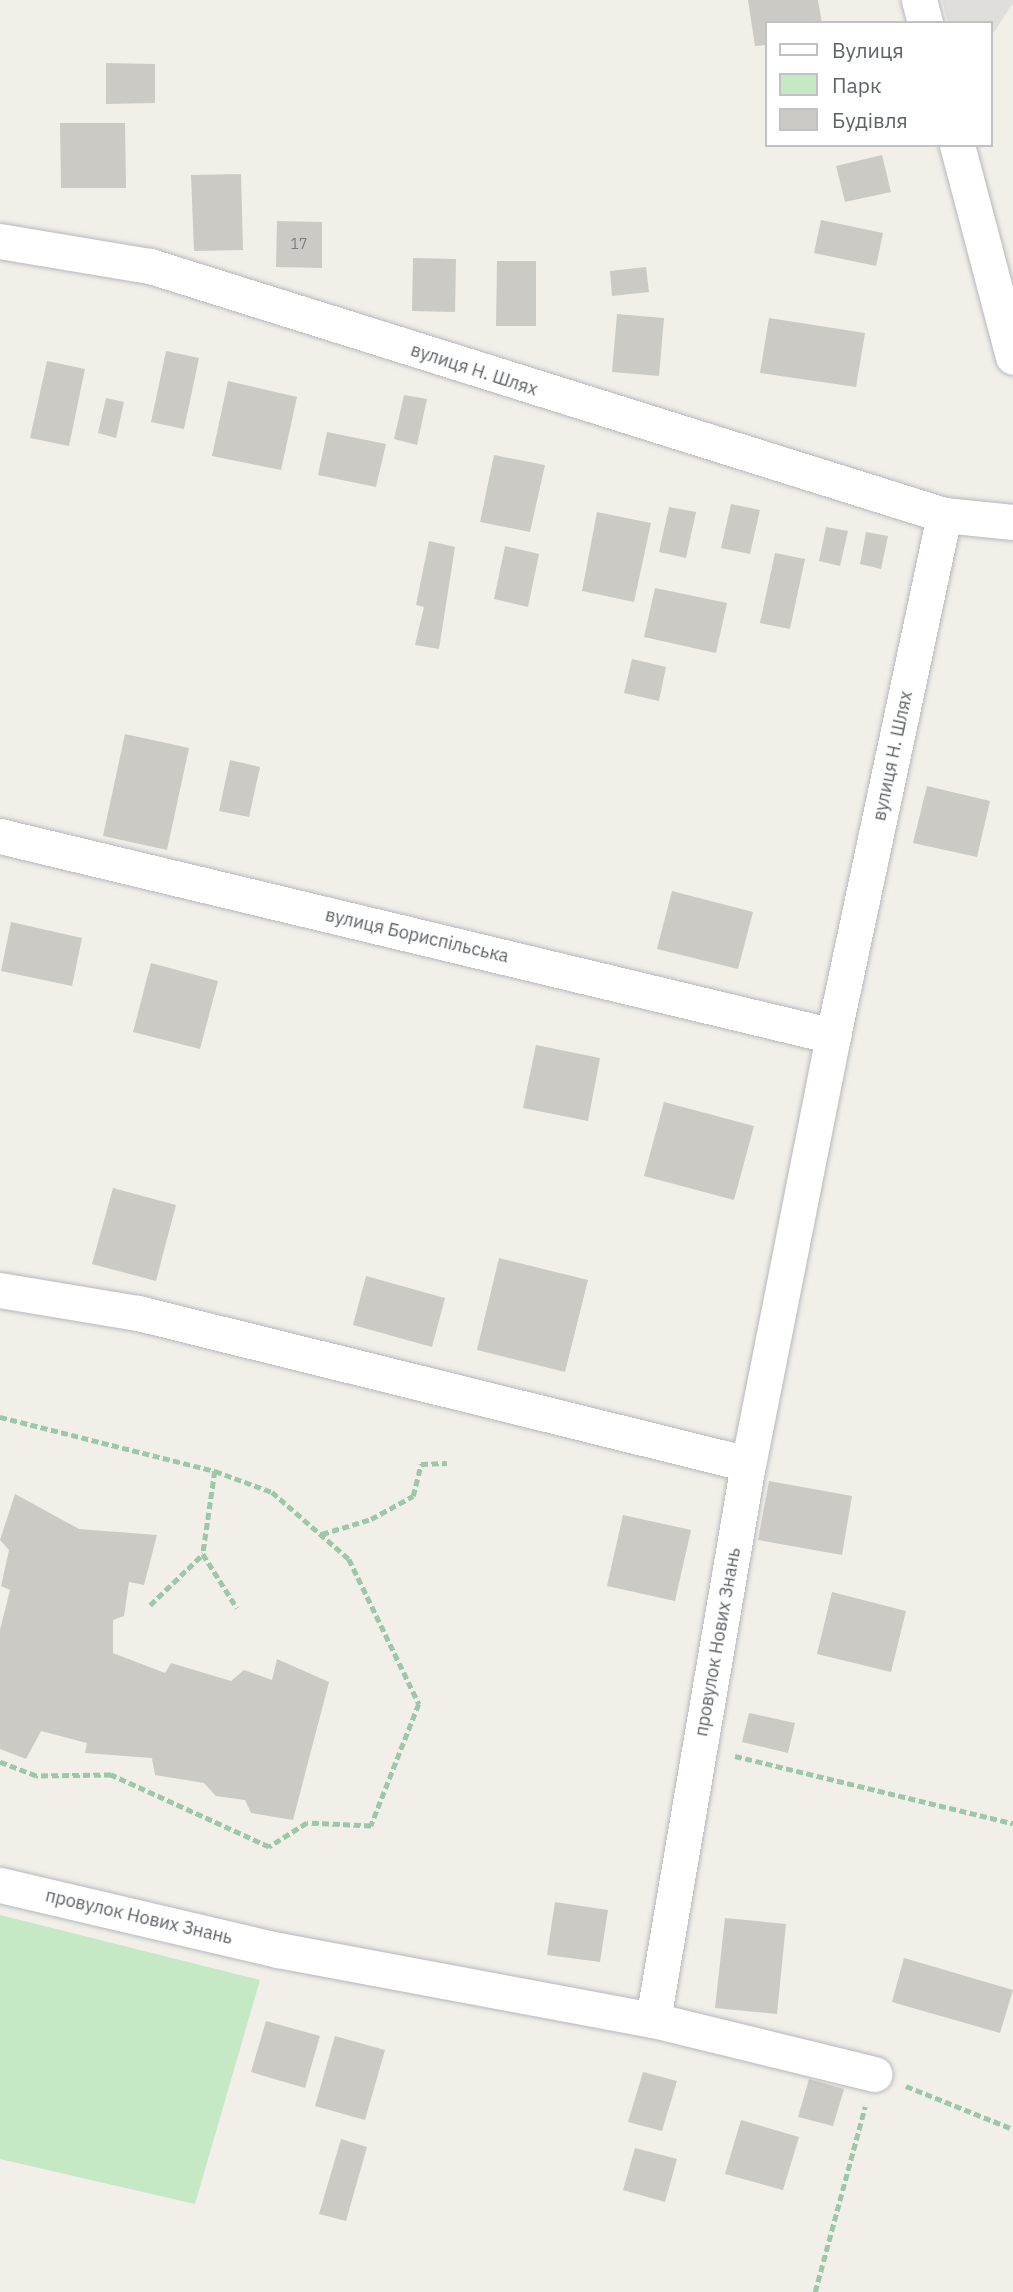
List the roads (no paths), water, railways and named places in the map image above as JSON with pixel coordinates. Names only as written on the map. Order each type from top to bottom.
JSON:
[{"type":"street","points":[[919,0],[924,21]]},
{"type":"street","points":[[958,147],[1013,357]]},
{"type":"street","name":"вулиця Н. Шлях","points":[[0,241],[150,266],[944,515],[1013,522]]},
{"type":"street","name":"вулиця Н. Шлях","points":[[833,1036],[944,515]]},
{"type":"street","name":"вулиця Бориспільська","points":[[0,836],[833,1036]]},
{"type":"street","name":"провулок Нових Знань","points":[[0,1885],[278,1950],[653,2020],[748,1464],[833,1036]]},
{"type":"street","points":[[0,1290],[138,1313],[748,1464]]},
{"type":"street","points":[[653,2020],[874,2074]]}]
